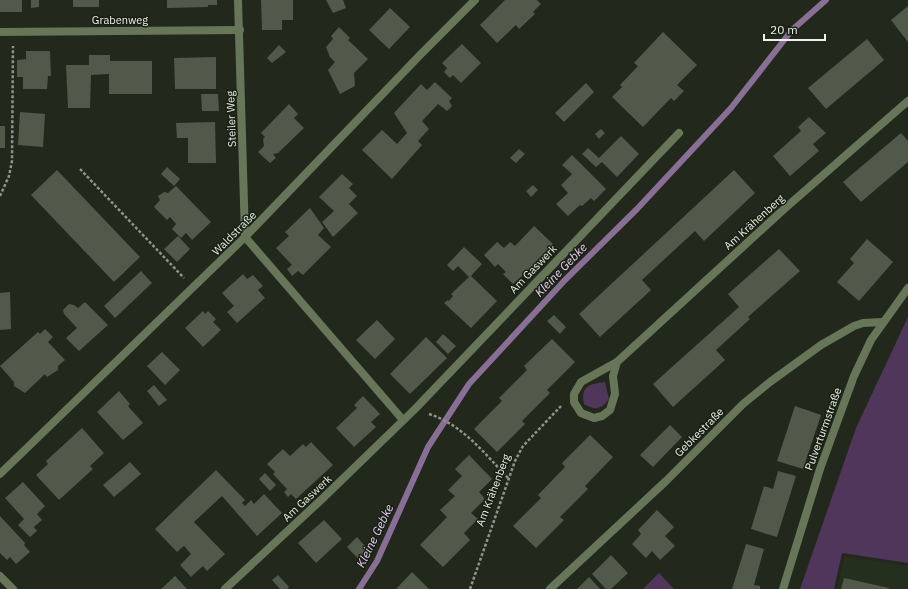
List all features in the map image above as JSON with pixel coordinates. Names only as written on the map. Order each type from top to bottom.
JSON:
[{"type":"street","name":"Steiler Weg","points":[[238,0],[245,237]]},
{"type":"street","name":"Waldstraße","points":[[0,474],[194,289],[475,0]]},
{"type":"street","name":"Grabenweg","points":[[0,32],[240,30]]},
{"type":"street","name":"Am Krähenberg","points":[[574,394],[581,382],[617,362],[783,210],[908,100]]},
{"type":"street","name":"Am Gaswerk","points":[[225,589],[321,500],[403,420],[679,133]]},
{"type":"street","points":[[245,237],[403,420]]},
{"type":"street","name":"Pulverturmstraße","points":[[783,589],[820,469],[848,390],[861,359],[883,322],[908,288]]},
{"type":"street","name":"Gebkestraße","points":[[550,589],[666,480],[743,404],[770,382],[802,357],[854,326],[863,323],[883,322]]},
{"type":"street","points":[[574,394],[574,402],[581,413],[594,418],[606,414],[613,404],[615,394],[613,376],[617,362]]},
{"type":"street","points":[[0,576],[13,589]]},
{"type":"path","points":[[0,196],[12,161],[13,32]]},
{"type":"path","points":[[80,169],[194,289]]},
{"type":"path","name":"Am Krähenberg","points":[[470,589],[508,478],[523,446],[574,394]]},
{"type":"path","points":[[442,418],[450,422],[462,432],[508,478]]},
{"type":"shaded area","points":[[908,317],[908,563],[842,553],[834,589],[800,589],[856,428]]},
{"type":"shaded area","points":[[605,382],[609,399],[604,405],[598,408],[592,408],[584,404],[583,393],[587,387]]},
{"type":"shaded area","points":[[845,556],[908,566],[908,589],[837,589]]},
{"type":"shaded area","points":[[659,573],[674,589],[643,589]]},
{"type":"building","points":[[0,0],[22,0],[22,12],[0,12]]},
{"type":"building","points":[[31,0],[39,0],[39,7],[31,8]]},
{"type":"building","points":[[73,0],[99,0],[99,7],[73,7]]},
{"type":"building","points":[[167,0],[217,0],[217,5],[208,5],[208,7],[167,8]]},
{"type":"building","points":[[261,0],[293,0],[293,20],[282,20],[282,30],[262,30]]},
{"type":"building","points":[[326,0],[343,0],[346,8],[333,13]]},
{"type":"building","points":[[505,0],[537,0],[541,4],[533,12],[535,14],[519,29],[516,25],[497,43],[480,25]]},
{"type":"building","points":[[908,6],[908,42],[891,20]]},
{"type":"building","points":[[390,8],[410,27],[389,49],[369,30]]},
{"type":"building","points":[[339,27],[350,38],[348,40],[368,59],[354,73],[355,86],[340,94],[328,70],[335,62],[330,57],[326,47],[333,39],[331,36]]},
{"type":"building","points":[[663,32],[697,65],[677,85],[684,91],[674,101],[671,98],[643,127],[612,97],[622,87],[620,85],[638,66],[634,63]]},
{"type":"building","points":[[867,39],[884,60],[826,109],[808,88]]},
{"type":"building","points":[[462,44],[481,63],[461,83],[453,75],[450,78],[444,72],[447,68],[442,63]]},
{"type":"building","points":[[279,45],[286,52],[272,63],[267,58]]},
{"type":"building","points":[[26,51],[50,51],[51,76],[48,76],[47,89],[23,89],[23,77],[17,77],[17,60],[26,59]]},
{"type":"building","points":[[89,55],[110,55],[110,61],[152,61],[152,94],[109,94],[109,74],[91,75],[90,108],[68,108],[66,65],[89,65]]},
{"type":"building","points":[[216,57],[216,89],[175,89],[174,58]]},
{"type":"building","points":[[435,82],[452,98],[449,101],[452,106],[447,111],[438,104],[422,121],[429,129],[418,141],[422,145],[392,179],[362,150],[382,130],[397,144],[407,133],[394,113],[421,84],[427,90]]},
{"type":"building","points":[[586,83],[594,92],[564,122],[555,113]]},
{"type":"building","points":[[201,94],[218,94],[219,111],[202,111]]},
{"type":"building","points":[[289,104],[298,114],[294,118],[304,128],[278,153],[273,154],[276,158],[270,163],[258,152],[264,146],[263,139],[265,137],[261,133]]},
{"type":"building","points":[[20,112],[45,114],[43,147],[18,145]]},
{"type":"building","points":[[809,117],[826,133],[813,144],[819,151],[790,176],[773,156],[801,131],[798,127]]},
{"type":"building","points":[[215,122],[216,163],[188,163],[188,138],[177,138],[176,123]]},
{"type":"building","points":[[0,126],[5,126],[5,148],[0,148]]},
{"type":"building","points":[[601,129],[605,133],[599,139],[595,134]]},
{"type":"building","points":[[901,133],[908,141],[908,162],[861,202],[843,182]]},
{"type":"building","points":[[621,136],[639,154],[617,177],[602,162],[596,167],[582,154],[588,148],[599,158]]},
{"type":"building","points":[[519,149],[525,154],[516,163],[510,158]]},
{"type":"building","points":[[572,155],[606,189],[594,201],[591,198],[582,206],[580,205],[568,216],[556,204],[568,193],[561,185],[572,174],[562,165]]},
{"type":"building","points":[[167,167],[180,179],[174,186],[161,174]]},
{"type":"building","points":[[57,170],[140,257],[114,282],[31,195]]},
{"type":"building","points":[[734,170],[755,193],[704,241],[695,231],[642,280],[651,290],[600,337],[579,314]]},
{"type":"building","points":[[342,174],[353,184],[349,188],[357,196],[349,204],[358,213],[333,237],[322,222],[334,211],[319,197]]},
{"type":"building","points":[[533,185],[538,190],[531,197],[526,191]]},
{"type":"building","points":[[176,186],[211,222],[192,240],[186,233],[181,238],[172,229],[176,224],[170,217],[167,220],[154,207],[160,200],[158,196],[164,192],[168,193]]},
{"type":"building","points":[[310,208],[324,228],[318,235],[331,247],[303,275],[298,271],[292,276],[287,269],[292,265],[276,248],[289,236],[285,232]]},
{"type":"building","points":[[534,226],[553,244],[525,276],[524,274],[513,284],[503,274],[506,272],[498,264],[495,267],[484,255],[497,242],[504,248],[510,242],[515,246]]},
{"type":"building","points":[[178,236],[190,249],[177,262],[164,249]]},
{"type":"building","points":[[867,239],[893,262],[859,301],[837,282],[854,263],[850,259]]},
{"type":"building","points":[[464,247],[482,264],[471,276],[497,301],[471,328],[444,303],[448,300],[449,301],[453,296],[451,294],[469,277],[458,266],[453,271],[447,265]]},
{"type":"building","points":[[779,249],[800,271],[748,317],[750,319],[716,350],[725,360],[673,407],[653,384],[739,307],[728,294]]},
{"type":"building","points":[[141,271],[152,283],[115,318],[104,306]]},
{"type":"building","points":[[243,274],[247,279],[253,275],[263,286],[258,290],[265,298],[237,323],[227,312],[234,306],[222,293]]},
{"type":"building","points":[[10,292],[11,329],[0,330],[0,293]]},
{"type":"building","points":[[85,302],[108,325],[79,351],[66,338],[77,328],[64,314],[63,310],[69,304],[78,308]]},
{"type":"building","points":[[203,311],[205,314],[208,311],[216,319],[213,322],[221,330],[203,347],[185,328]]},
{"type":"building","points":[[554,315],[566,327],[560,334],[547,321]]},
{"type":"building","points":[[377,320],[395,339],[375,359],[356,340]]},
{"type":"building","points":[[45,329],[53,337],[48,342],[65,360],[58,366],[58,370],[47,377],[45,374],[25,393],[14,386],[14,382],[0,366],[38,332],[40,334]]},
{"type":"building","points":[[443,334],[456,346],[448,354],[436,342]]},
{"type":"building","points":[[426,337],[447,358],[410,394],[390,374]]},
{"type":"building","points":[[552,339],[575,362],[547,390],[550,393],[522,421],[525,424],[497,452],[474,429],[502,401],[499,398],[527,370],[524,366]]},
{"type":"building","points":[[162,352],[180,370],[165,385],[147,366]]},
{"type":"building","points":[[154,385],[167,400],[159,406],[147,391]]},
{"type":"building","points":[[119,391],[130,404],[128,406],[143,423],[123,440],[97,412]]},
{"type":"building","points":[[363,396],[380,414],[371,422],[376,427],[354,447],[336,428],[357,408],[354,405]]},
{"type":"building","points":[[795,406],[821,415],[803,469],[777,461]]},
{"type":"building","points":[[670,425],[682,437],[653,467],[640,455]]},
{"type":"building","points":[[82,428],[104,453],[90,466],[93,469],[59,500],[36,475],[48,464],[46,461]]},
{"type":"building","points":[[590,435],[613,457],[585,486],[588,489],[560,517],[564,520],[536,548],[513,526],[541,498],[538,495],[565,467],[562,463]]},
{"type":"building","points":[[311,442],[333,465],[296,499],[291,494],[288,497],[284,492],[287,489],[273,474],[275,472],[267,464],[283,449],[290,456],[303,444],[306,447]]},
{"type":"building","points":[[469,455],[492,479],[479,492],[485,499],[471,513],[478,519],[464,533],[470,540],[443,567],[420,545],[447,517],[440,510],[455,496],[448,490],[462,476],[455,469]]},
{"type":"building","points":[[130,462],[141,474],[114,497],[103,485]]},
{"type":"building","points":[[216,470],[245,500],[242,503],[245,506],[251,500],[254,504],[264,494],[282,513],[257,536],[222,496],[194,522],[225,554],[207,571],[203,566],[191,577],[180,565],[191,554],[184,546],[177,552],[155,529]]},
{"type":"building","points":[[778,471],[796,476],[777,537],[751,529],[764,486],[773,489]]},
{"type":"building","points":[[265,473],[276,485],[270,491],[259,479]]},
{"type":"building","points":[[23,482],[45,506],[37,514],[42,520],[34,527],[37,531],[30,537],[18,525],[24,519],[5,498]]},
{"type":"building","points":[[657,510],[674,527],[665,536],[675,546],[660,560],[652,551],[646,558],[632,544],[641,534],[638,530]]},
{"type":"building","points":[[0,516],[25,543],[24,545],[30,552],[16,564],[10,557],[7,560],[0,553]]},
{"type":"building","points":[[324,520],[342,539],[316,563],[298,543]]},
{"type":"building","points":[[357,537],[371,553],[361,562],[347,547]]},
{"type":"building","points":[[746,544],[764,549],[754,585],[760,586],[760,589],[732,589]]},
{"type":"building","points":[[611,555],[628,573],[611,589],[606,589],[592,574]]},
{"type":"building","points":[[412,572],[429,589],[396,589]]},
{"type":"building","points":[[278,575],[289,587],[287,589],[280,589],[272,580]]},
{"type":"building","points":[[175,576],[187,589],[161,589]]},
{"type":"building","points":[[589,577],[600,589],[577,589]]},
{"type":"building","points":[[844,578],[889,588],[889,589],[841,589]]},
{"type":"waterway","name":"Kleine Gebke","points":[[359,589],[377,561],[428,447],[469,384],[565,280],[637,209],[731,108],[792,30],[826,0]]}]
